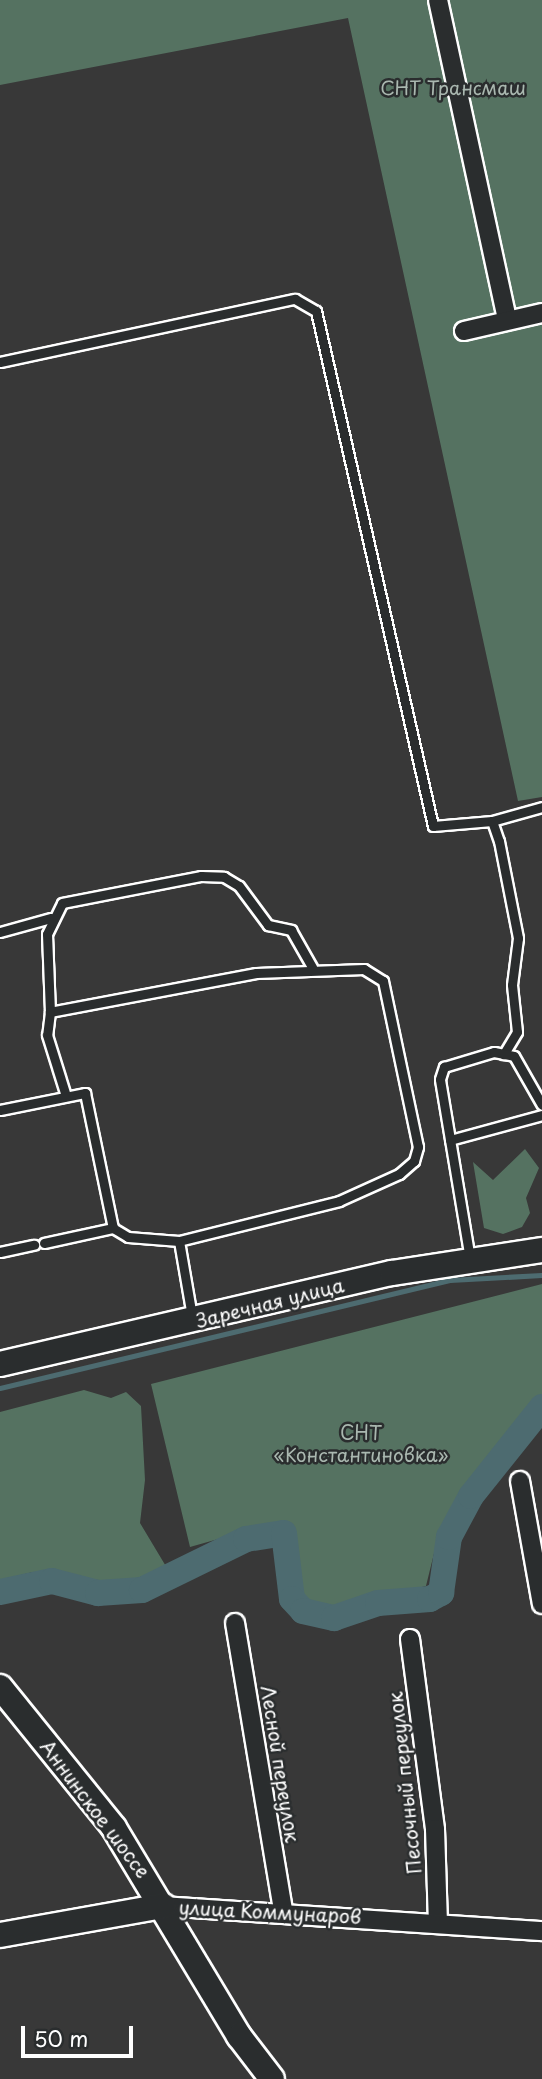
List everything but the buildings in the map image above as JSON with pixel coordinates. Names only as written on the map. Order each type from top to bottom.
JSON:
[{"type":"street","points":[[438,0],[507,320]]},
{"type":"street","points":[[464,331],[542,313]]},
{"type":"street","name":"Заречная улица","points":[[0,1364],[470,1261],[542,1250]]},
{"type":"street","points":[[520,1480],[542,1604]]},
{"type":"street","name":"Лесной переулок","points":[[235,1623],[283,1911]]},
{"type":"street","name":"Песочный переулок","points":[[410,1639],[435,1829],[438,1923]]},
{"type":"street","name":"Аннинское шоссе","points":[[0,1687],[114,1828],[272,2079]]},
{"type":"street","name":"улица Коммунаров","points":[[0,1935],[163,1906],[283,1911],[542,1931]]},
{"type":"lane","points":[[0,362],[295,299],[316,311],[433,826],[492,821],[542,807]]},
{"type":"lane","points":[[470,1261],[440,1079],[444,1067],[504,1054],[517,1032],[512,985],[518,938],[492,821]]},
{"type":"lane","points":[[66,1096],[47,1035],[50,1012],[45,1000],[52,966],[51,918],[62,903],[224,877],[268,925],[291,930],[313,967]]},
{"type":"lane","points":[[0,932],[51,918]]},
{"type":"lane","points":[[0,1252],[113,1228],[128,1237],[179,1241],[339,1201],[382,1185],[414,1161],[418,1147],[402,1050],[383,981],[364,969],[313,967],[50,1012]]},
{"type":"lane","points":[[504,1054],[524,1069],[542,1105]]},
{"type":"lane","points":[[0,1110],[85,1093],[113,1228]]},
{"type":"lane","points":[[450,1140],[542,1115]]},
{"type":"lane","points":[[179,1241],[193,1321]]},
{"type":"green space","name":"СНТ Трансмаш","points":[[0,0],[542,0],[542,797],[518,801],[348,18],[0,85]]},
{"type":"green space","points":[[525,1149],[539,1168],[526,1198],[530,1213],[522,1227],[503,1234],[484,1228],[473,1162],[493,1180]]},
{"type":"green space","name":"СНТ «Константиновка»","points":[[542,1284],[542,1400],[472,1477],[440,1529],[426,1586],[335,1608],[314,1607],[302,1593],[294,1538],[281,1521],[190,1547],[151,1384]]},
{"type":"green space","points":[[84,1390],[111,1398],[126,1392],[141,1406],[145,1480],[140,1523],[167,1568],[122,1583],[33,1572],[0,1580],[0,1412]]},
{"type":"waterway","points":[[0,1388],[450,1280],[542,1275]]},
{"type":"waterway","points":[[0,1592],[52,1581],[98,1593],[142,1590],[246,1539],[284,1533],[292,1599],[303,1611],[334,1618],[378,1603],[430,1599],[441,1593],[449,1537],[471,1496],[542,1407]]}]
